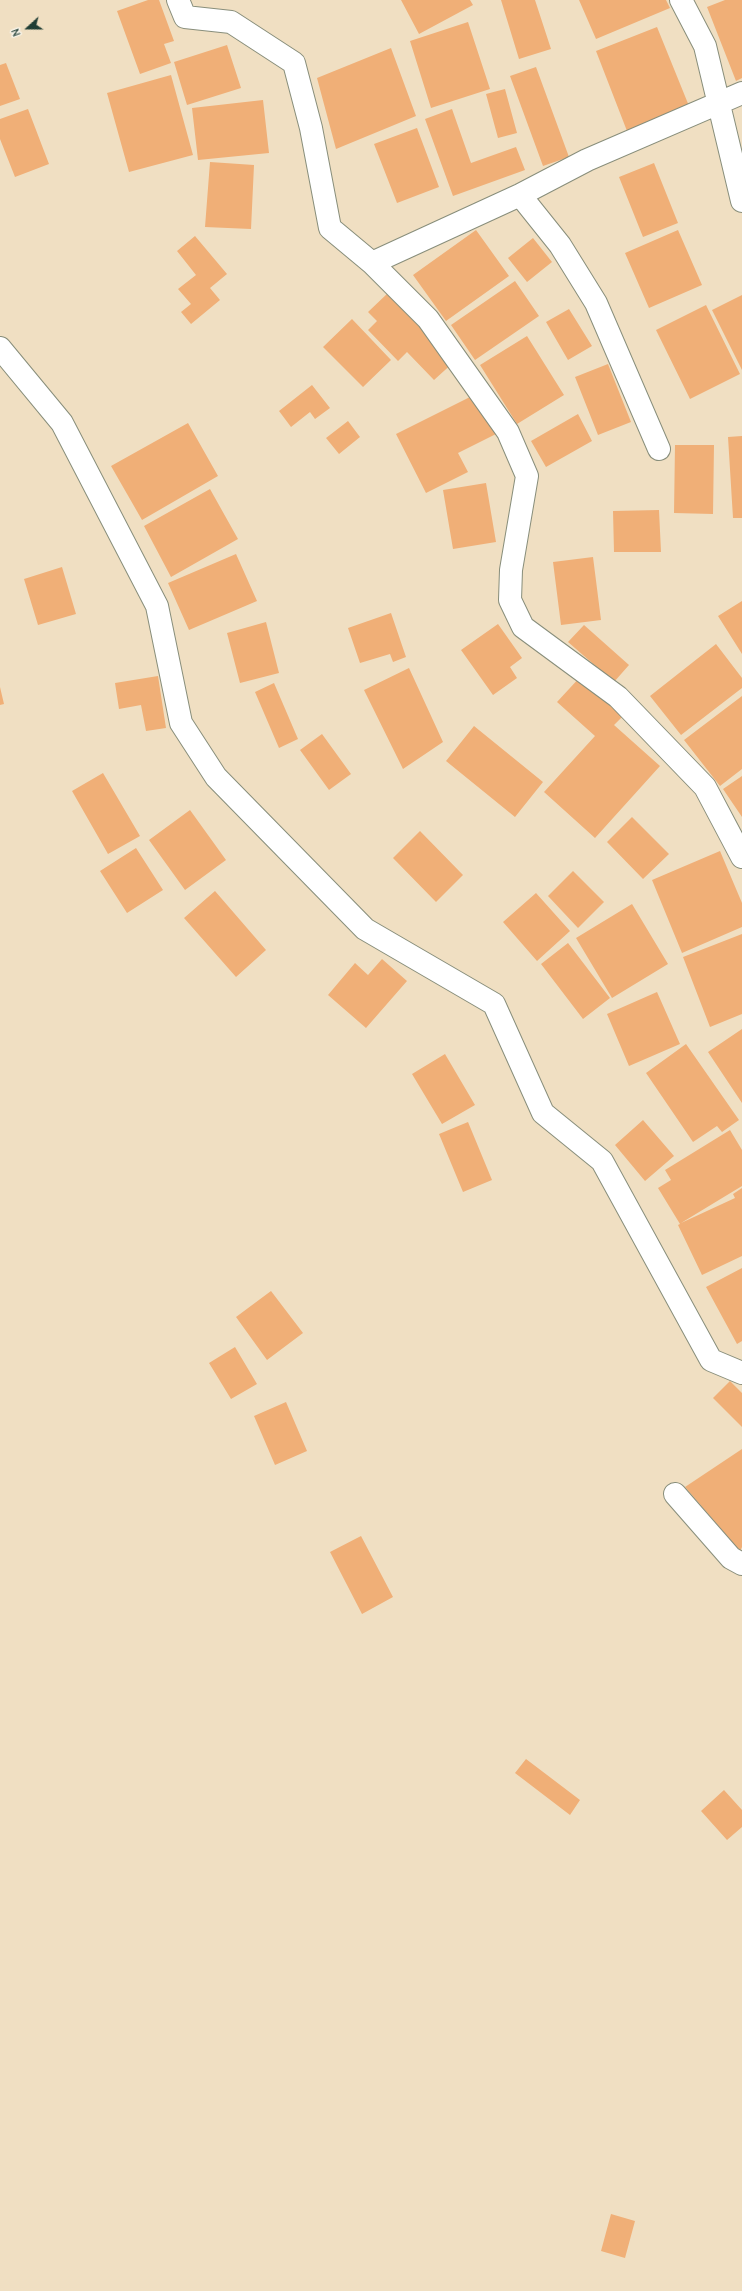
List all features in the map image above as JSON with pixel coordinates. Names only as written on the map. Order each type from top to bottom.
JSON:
[{"type":"street","points":[[178,0],[185,17],[231,22],[294,63],[311,128],[330,228],[372,264],[428,319],[508,432],[527,476],[511,570],[510,600],[523,627],[618,697],[705,788],[742,857]]},
{"type":"street","points":[[681,0],[705,46],[721,104],[742,201]]},
{"type":"street","points":[[372,264],[520,194],[587,160],[742,94]]},
{"type":"street","points":[[520,194],[560,245],[596,302],[658,449]]},
{"type":"street","points":[[0,348],[62,423],[157,606],[181,723],[216,777],[365,929],[494,1004],[543,1113],[602,1161],[711,1360],[742,1373]]},
{"type":"street","points":[[675,1494],[731,1558],[742,1564]]},
{"type":"building","points":[[148,0],[159,0],[174,41],[164,44],[171,63],[140,74],[117,11]]},
{"type":"building","points":[[401,0],[470,0],[473,5],[419,34]]},
{"type":"building","points":[[501,0],[535,0],[551,49],[519,59]]},
{"type":"building","points":[[579,0],[666,0],[670,8],[596,39]]},
{"type":"building","points":[[725,0],[742,0],[742,78],[736,81],[707,7]]},
{"type":"building","points":[[468,22],[490,89],[431,108],[410,41]]},
{"type":"building","points":[[657,27],[689,106],[627,131],[596,51]]},
{"type":"building","points":[[227,45],[241,88],[187,105],[174,62]]},
{"type":"building","points":[[391,48],[416,116],[336,149],[317,78]]},
{"type":"building","points":[[6,63],[20,99],[0,106],[0,65]]},
{"type":"building","points":[[536,67],[569,157],[543,166],[510,76]]},
{"type":"building","points":[[171,75],[193,155],[129,172],[107,93]]},
{"type":"building","points":[[505,89],[517,133],[498,138],[486,94]]},
{"type":"building","points":[[263,100],[269,153],[198,160],[192,108]]},
{"type":"building","points":[[28,109],[49,164],[15,177],[0,139],[0,119]]},
{"type":"building","points":[[452,109],[471,163],[516,147],[525,170],[453,196],[425,119]]},
{"type":"building","points":[[417,128],[439,187],[397,203],[374,144]]},
{"type":"building","points":[[210,162],[254,165],[251,229],[205,227]]},
{"type":"building","points":[[654,163],[678,223],[643,237],[619,177]]},
{"type":"building","points":[[476,230],[509,276],[446,321],[413,275]]},
{"type":"building","points":[[678,230],[702,285],[649,308],[625,253]]},
{"type":"building","points":[[195,236],[227,274],[210,288],[220,300],[191,324],[181,312],[191,304],[178,289],[196,275],[177,251]]},
{"type":"building","points":[[533,238],[552,262],[527,282],[508,258]]},
{"type":"building","points":[[515,281],[539,316],[475,360],[451,325]]},
{"type":"building","points":[[389,292],[455,361],[434,380],[407,352],[398,361],[368,330],[377,321],[368,312]]},
{"type":"building","points":[[742,295],[742,370],[712,310]]},
{"type":"building","points":[[706,305],[740,374],[690,399],[656,330]]},
{"type":"building","points":[[569,309],[592,346],[568,360],[546,322]]},
{"type":"building","points":[[352,319],[391,360],[363,387],[323,347]]},
{"type":"building","points":[[527,336],[564,395],[517,424],[480,365]]},
{"type":"building","points":[[608,364],[631,422],[598,435],[575,377]]},
{"type":"building","points":[[312,385],[330,408],[315,419],[310,412],[291,427],[279,411]]},
{"type":"building","points":[[476,394],[496,434],[458,453],[468,472],[426,493],[396,434]]},
{"type":"building","points":[[578,414],[592,441],[546,467],[531,441]]},
{"type":"building","points":[[348,421],[360,437],[339,454],[326,438]]},
{"type":"building","points":[[188,423],[218,476],[142,520],[111,466]]},
{"type":"building","points":[[742,436],[742,518],[733,518],[728,437]]},
{"type":"building","points":[[675,445],[714,445],[713,514],[674,513]]},
{"type":"building","points":[[486,483],[496,542],[453,549],[443,490]]},
{"type":"building","points":[[210,489],[238,539],[171,577],[144,526]]},
{"type":"building","points":[[659,510],[661,552],[614,552],[613,511]]},
{"type":"building","points":[[236,554],[257,601],[189,630],[168,583]]},
{"type":"building","points":[[593,557],[601,620],[561,625],[553,562]]},
{"type":"building","points":[[62,567],[76,614],[38,625],[24,579]]},
{"type":"building","points":[[742,601],[742,654],[718,616]]},
{"type":"building","points":[[391,613],[406,657],[393,662],[390,654],[360,663],[348,628]]},
{"type":"building","points":[[266,622],[279,673],[240,683],[227,633]]},
{"type":"building","points":[[498,624],[522,658],[510,667],[517,678],[493,695],[461,650]]},
{"type":"building","points":[[584,625],[629,665],[614,682],[568,642]]},
{"type":"building","points":[[716,644],[742,678],[742,688],[681,735],[650,696]]},
{"type":"building","points":[[409,668],[443,742],[403,769],[364,690]]},
{"type":"building","points":[[158,676],[166,728],[146,731],[141,705],[119,709],[115,683]]},
{"type":"building","points":[[581,676],[624,715],[614,725],[660,766],[595,838],[544,792],[595,736],[557,702]]},
{"type":"building","points":[[274,683],[298,739],[279,748],[255,692]]},
{"type":"building","points":[[0,687],[4,704],[0,705]]},
{"type":"building","points":[[742,696],[742,769],[720,786],[684,740]]},
{"type":"building","points":[[474,726],[543,782],[515,817],[446,761]]},
{"type":"building","points":[[322,734],[351,774],[329,790],[300,750]]},
{"type":"building","points":[[103,773],[140,836],[108,854],[72,791]]},
{"type":"building","points":[[742,776],[742,817],[723,789]]},
{"type":"building","points":[[190,810],[226,860],[185,890],[149,840]]},
{"type":"building","points":[[632,817],[669,854],[643,879],[607,842]]},
{"type":"building","points":[[420,831],[463,875],[436,902],[393,858]]},
{"type":"building","points":[[136,848],[163,890],[127,913],[100,871]]},
{"type":"building","points":[[720,851],[742,903],[742,927],[682,953],[652,880]]},
{"type":"building","points":[[573,871],[604,902],[578,928],[548,896]]},
{"type":"building","points":[[215,891],[266,950],[236,977],[184,918]]},
{"type":"building","points":[[536,893],[570,931],[537,961],[503,922]]},
{"type":"building","points":[[632,904],[668,964],[612,998],[576,938]]},
{"type":"building","points":[[742,934],[742,1014],[710,1027],[683,957]]},
{"type":"building","points":[[568,943],[610,998],[583,1019],[541,964]]},
{"type":"building","points":[[382,959],[407,981],[366,1028],[328,995],[355,963],[368,975]]},
{"type":"building","points":[[657,992],[680,1044],[629,1066],[607,1014]]},
{"type":"building","points":[[742,1029],[742,1103],[708,1052]]},
{"type":"building","points":[[686,1044],[739,1120],[722,1132],[717,1126],[693,1142],[646,1073]]},
{"type":"building","points":[[445,1054],[475,1105],[442,1124],[412,1074]]},
{"type":"building","points":[[643,1120],[674,1156],[645,1181],[615,1145]]},
{"type":"building","points":[[468,1122],[492,1180],[463,1192],[439,1134]]},
{"type":"building","points":[[730,1130],[742,1150],[742,1186],[681,1223],[735,1198],[733,1194],[742,1188],[742,1256],[702,1275],[678,1225],[680,1224],[658,1188],[671,1180],[665,1170]]},
{"type":"building","points":[[742,1268],[742,1341],[737,1344],[706,1287]]},
{"type":"building","points":[[271,1291],[303,1333],[267,1360],[236,1317]]},
{"type":"building","points":[[235,1347],[257,1384],[231,1399],[209,1363]]},
{"type":"building","points":[[730,1381],[742,1393],[742,1427],[713,1398]]},
{"type":"building","points":[[286,1402],[307,1451],[275,1465],[254,1416]]},
{"type":"building","points":[[742,1449],[742,1547],[740,1551],[685,1487]]},
{"type":"building","points":[[361,1536],[393,1597],[362,1614],[330,1552]]},
{"type":"building","points":[[526,1759],[580,1800],[570,1815],[515,1773]]},
{"type":"building","points":[[724,1790],[742,1810],[742,1827],[727,1840],[701,1811]]},
{"type":"building","points":[[611,2214],[635,2221],[625,2258],[601,2251]]}]
